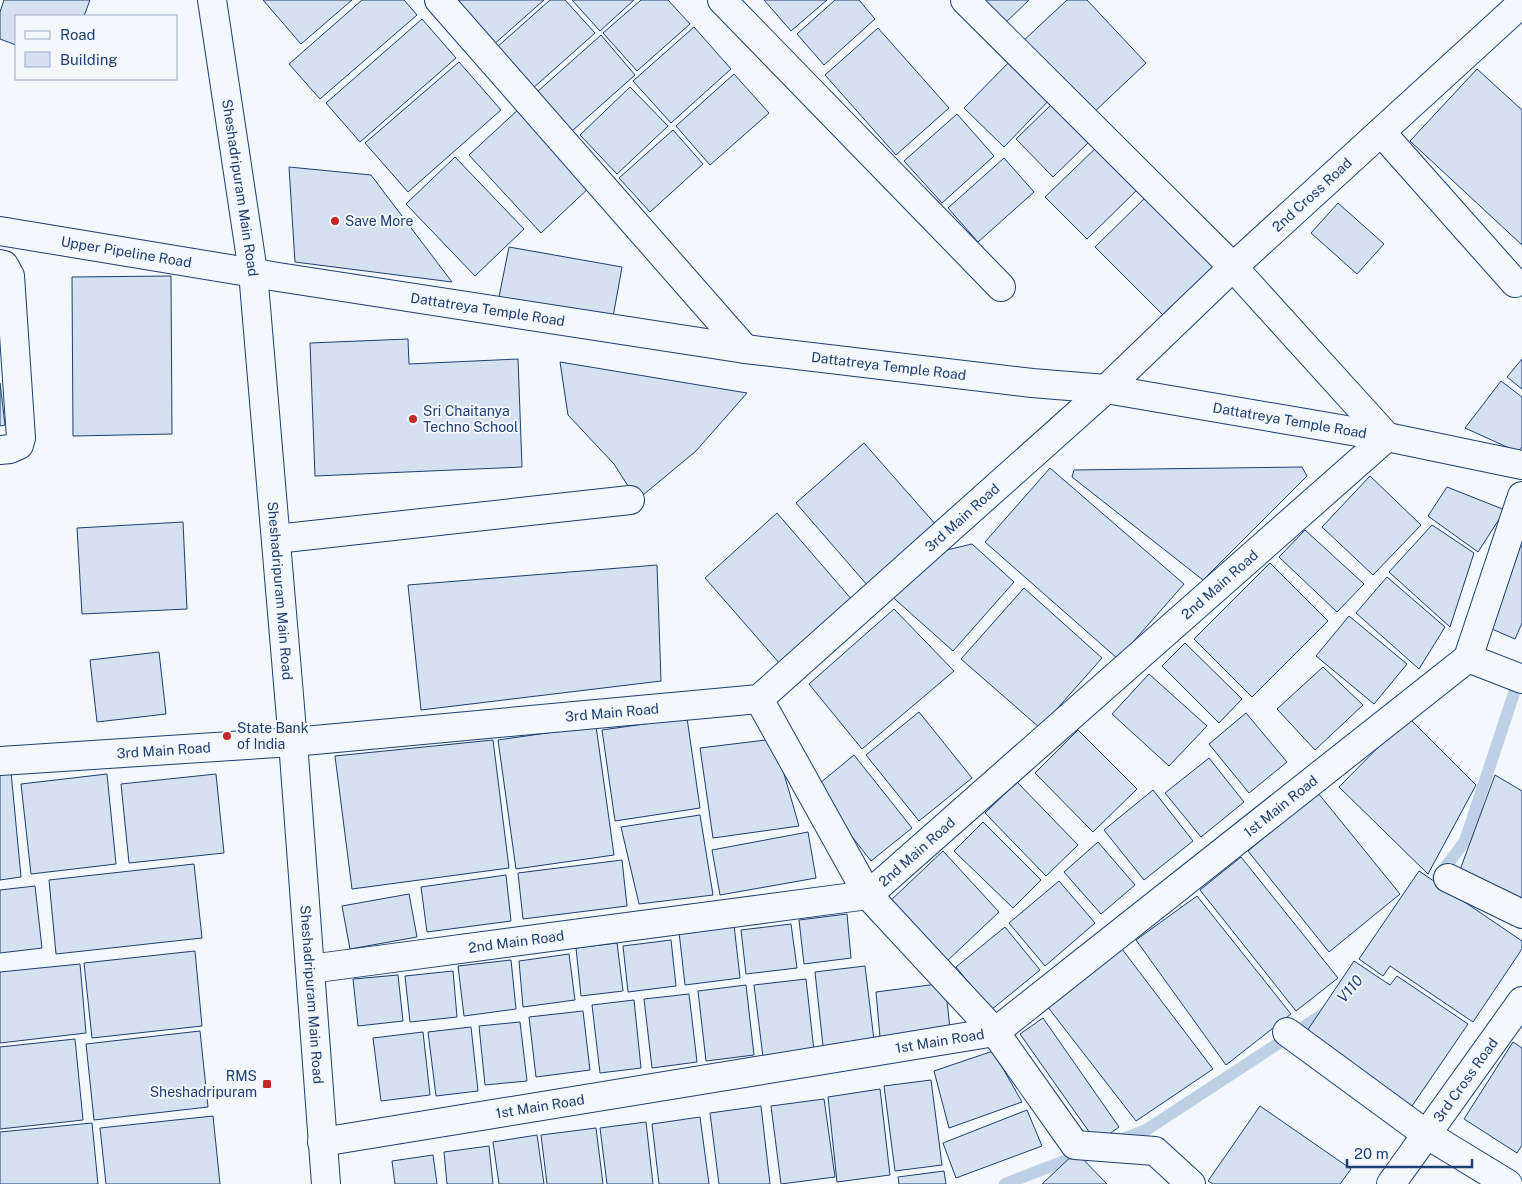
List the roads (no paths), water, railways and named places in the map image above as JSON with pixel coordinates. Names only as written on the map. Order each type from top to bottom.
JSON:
[{"type":"street","points":[[439,0],[745,349]]},
{"type":"street","points":[[722,0],[1001,288]]},
{"type":"street","points":[[965,0],[1233,267],[1387,437]]},
{"type":"street","name":"2nd Cross Road","points":[[1106,389],[1233,267],[1522,3]]},
{"type":"street","name":"Sheshadripuram Main Road","points":[[219,4],[253,272],[293,742],[322,1142],[328,1182]]},
{"type":"street","points":[[1380,132],[1515,283]]},
{"type":"street","name":"Upper Pipeline Road","points":[[0,231],[253,272]]},
{"type":"street","points":[[0,264],[4,265],[10,276],[22,438],[19,445],[10,449],[0,450]]},
{"type":"street","name":"Dattatreya Temple Road","points":[[253,272],[745,349],[1032,383],[1106,389],[1387,437],[1522,465]]},
{"type":"street","name":"3rd Main Road","points":[[0,761],[293,742],[759,699],[1106,389]]},
{"type":"street","name":"2nd Main Road","points":[[310,969],[868,895],[1387,437]]},
{"type":"street","points":[[1522,496],[1468,658],[1522,679]]},
{"type":"street","points":[[276,539],[630,500]]},
{"type":"street","name":"1st Main Road","points":[[322,1142],[995,1032],[1468,658]]},
{"type":"street","points":[[759,699],[868,895],[995,1032],[1075,1145],[1155,1151],[1191,1184]]},
{"type":"street","points":[[1448,878],[1522,914]]},
{"type":"street","name":"3rd Cross Road","points":[[1391,1184],[1522,1001]]},
{"type":"street","points":[[1287,1032],[1426,1134],[1508,1184]]},
{"type":"waterway","name":"V110","points":[[1438,877],[1465,841],[1520,675]]},
{"type":"waterway","name":"V110","points":[[1117,1141],[1146,1130],[1328,1011]]},
{"type":"waterway","name":"V110","points":[[1005,1184],[1082,1154]]},
{"type":"place","name":"Save More","points":[[335,221]]},
{"type":"place","name":"Sri Chaitanya Techno School","points":[[413,419]]},
{"type":"place","name":"State Bank of India","points":[[227,736]]},
{"type":"place","name":"RMS Sheshadripuram","points":[[267,1084]]}]
